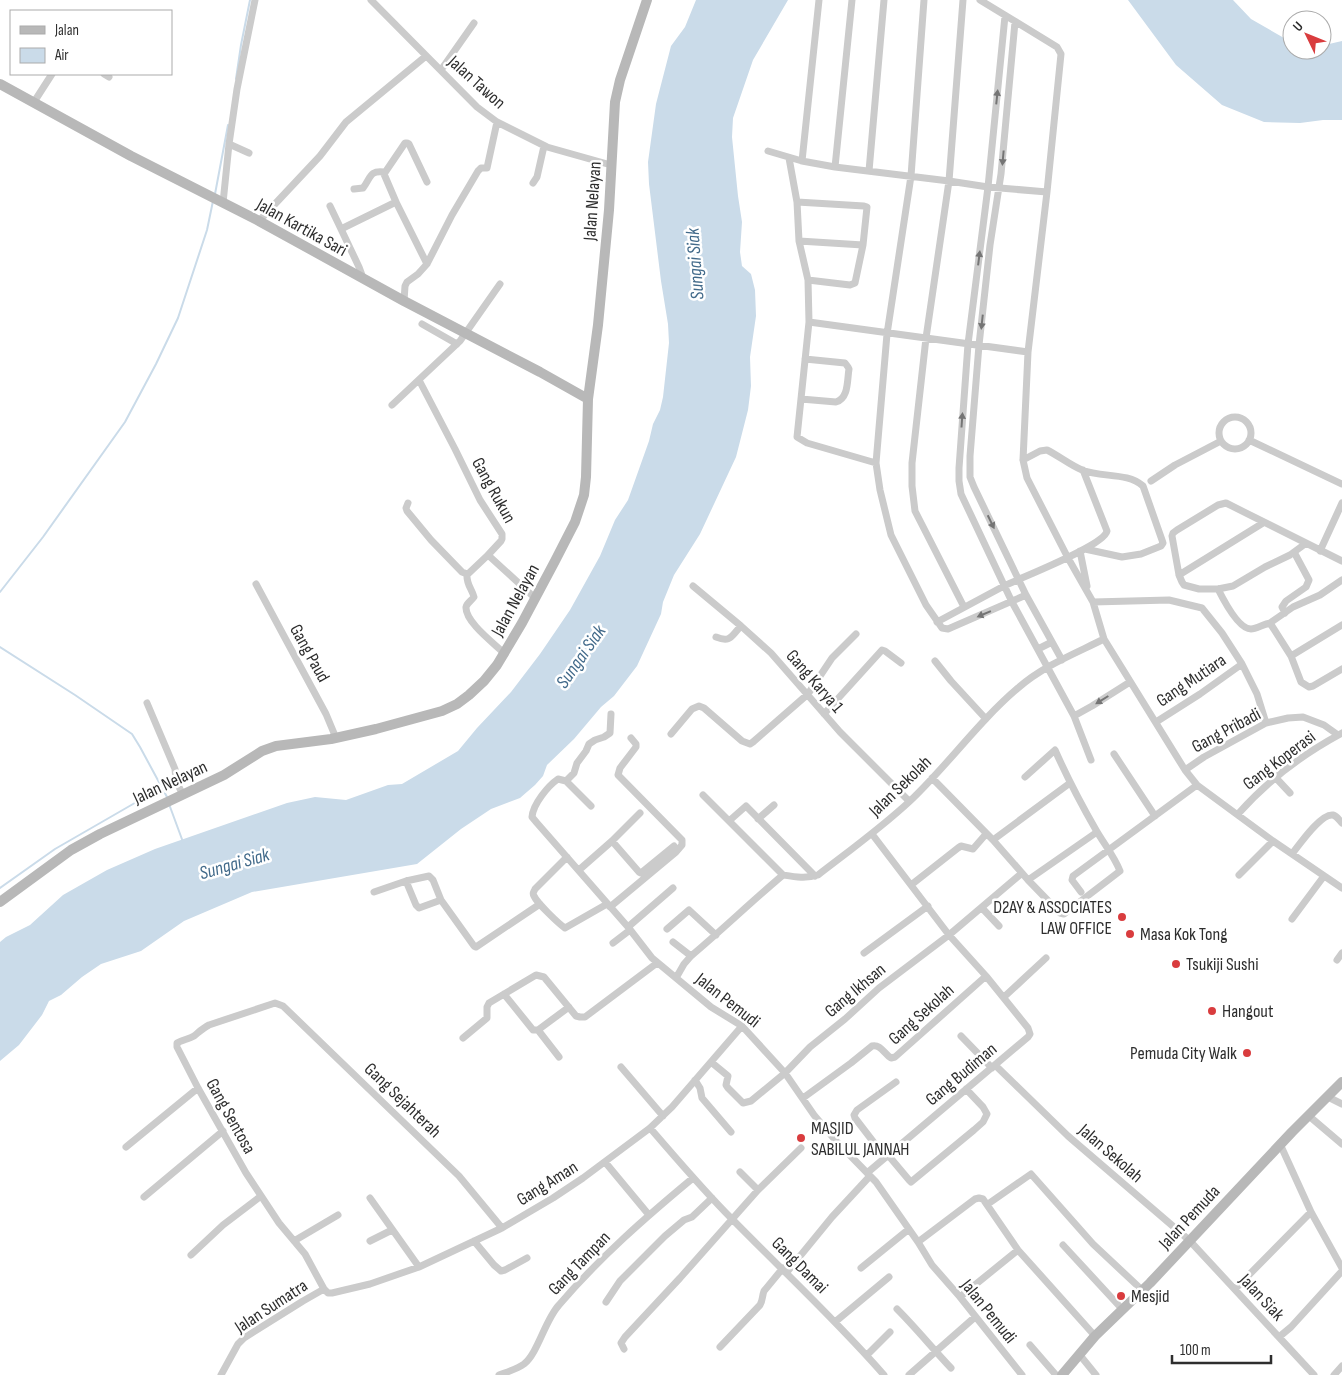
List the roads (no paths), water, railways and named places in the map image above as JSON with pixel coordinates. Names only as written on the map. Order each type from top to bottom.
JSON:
[{"type":"main road","name":"Jalan Nelayan","points":[[0,902],[71,850],[100,834],[224,775],[262,751],[276,746],[336,738],[376,729],[426,716],[456,704],[484,681],[505,654],[575,522],[584,495],[588,399],[598,325],[609,201],[615,102],[620,80],[647,0]]},
{"type":"main road","name":"Jalan Kartika Sari","points":[[0,84],[130,156],[259,221],[364,278],[404,301],[462,339],[540,372],[588,399]]},
{"type":"main road","name":"Jalan Pemuda","points":[[1066,1373],[1094,1336],[1142,1290],[1280,1144],[1342,1082]]},
{"type":"street","points":[[223,203],[237,89],[255,0]]},
{"type":"street","name":"Jalan Tawon","points":[[371,0],[477,108],[497,122],[544,146],[611,165]]},
{"type":"street","points":[[802,161],[819,0]]},
{"type":"street","points":[[835,166],[852,0]]},
{"type":"street","points":[[869,171],[884,0]]},
{"type":"street","points":[[924,0],[911,176],[887,334],[876,464],[880,490],[891,535],[922,597],[942,628],[948,629],[1026,595]]},
{"type":"street","points":[[963,0],[949,181],[926,338],[912,463],[912,486],[915,511],[964,607]]},
{"type":"street","points":[[980,0],[1057,47],[1061,54],[1028,352],[1023,460],[1027,478],[1093,602],[1104,639],[1196,785],[1342,888]]},
{"type":"street","points":[[1005,16],[988,187],[968,344],[958,468],[959,481],[961,494],[1006,585],[1012,602],[1074,716],[1091,760]]},
{"type":"street","points":[[1015,22],[1000,188],[990,245],[979,345],[970,478],[1026,595],[1062,660]]},
{"type":"street","points":[[441,70],[474,23]]},
{"type":"street","points":[[259,221],[320,156],[346,122],[426,56]]},
{"type":"street","points":[[34,102],[51,75]]},
{"type":"street","points":[[404,301],[405,286],[427,264],[452,215],[478,171],[481,168],[487,168],[497,122]]},
{"type":"street","points":[[427,182],[407,143],[402,146],[384,172],[396,202],[427,264]]},
{"type":"street","points":[[229,144],[249,153]]},
{"type":"street","points":[[533,183],[537,176],[544,146]]},
{"type":"street","points":[[768,152],[802,161],[869,171],[988,187],[1047,192]]},
{"type":"street","points":[[789,158],[797,202],[799,240],[808,280],[808,322],[798,439],[806,444],[876,464]]},
{"type":"street","points":[[354,189],[362,188],[376,171],[384,172]]},
{"type":"street","points":[[341,229],[396,202]]},
{"type":"street","points":[[797,202],[867,207],[863,245],[855,283],[850,285],[808,280]]},
{"type":"street","points":[[330,206],[364,278]]},
{"type":"street","points":[[799,240],[863,245]]},
{"type":"street","points":[[392,405],[462,339],[500,284]]},
{"type":"street","points":[[808,322],[1028,352]]},
{"type":"street","points":[[422,324],[462,339]]},
{"type":"street","points":[[801,399],[836,402],[842,400],[845,396],[848,370],[845,363],[805,359]]},
{"type":"street","name":"Gang Rukun","points":[[419,380],[455,448],[476,493],[502,534],[501,541],[488,555]]},
{"type":"street","points":[[1237,417],[1249,425],[1251,433],[1249,440],[1244,446],[1234,449],[1226,446],[1221,441],[1219,434],[1223,423],[1229,418],[1237,417]]},
{"type":"street","points":[[1249,440],[1342,484]]},
{"type":"street","points":[[1151,481],[1175,465],[1221,441]]},
{"type":"street","points":[[1023,460],[1040,451],[1047,450],[1083,470],[1136,480],[1144,486],[1163,543],[1161,546],[1141,554],[1122,557],[1082,550]]},
{"type":"street","points":[[937,622],[1006,585],[1068,558],[1108,533],[1083,470]]},
{"type":"street","points":[[959,481],[970,478]]},
{"type":"street","points":[[1320,551],[1342,502]]},
{"type":"street","points":[[408,503],[406,508],[431,540],[462,572],[468,574]]},
{"type":"street","points":[[1305,544],[1233,586],[1218,589],[1199,589],[1184,585],[1178,575],[1172,536],[1173,532],[1218,505],[1226,503],[1262,523],[1342,561]]},
{"type":"street","points":[[1178,575],[1262,523]]},
{"type":"street","points":[[1082,550],[1088,592]]},
{"type":"street","points":[[1285,613],[1282,607],[1286,601],[1306,587],[1309,580],[1294,552]]},
{"type":"street","points":[[505,654],[479,630],[468,615],[466,608],[474,598],[474,595],[466,580],[468,574],[488,555],[535,598]]},
{"type":"street","points":[[1218,589],[1229,610],[1244,627],[1250,629],[1270,623],[1304,601],[1320,595],[1342,580]]},
{"type":"street","name":"Gang Paud","points":[[256,584],[326,714],[336,738]]},
{"type":"street","name":"Gang Karya 1","points":[[693,586],[771,653],[840,732],[910,801]]},
{"type":"street","points":[[1093,602],[1169,600],[1202,608],[1242,664],[1257,694],[1266,723]]},
{"type":"street","points":[[1270,623],[1290,656],[1301,682],[1309,687],[1342,669]]},
{"type":"street","points":[[1290,656],[1342,625]]},
{"type":"street","points":[[716,636],[724,640],[728,639],[741,626]]},
{"type":"street","points":[[671,734],[692,710],[699,706],[704,708],[742,741],[750,744],[808,694],[832,658],[856,634]]},
{"type":"street","name":"Jalan Sekolah","points":[[1028,1037],[1030,1034],[1028,1028],[1004,997],[949,935],[872,834],[910,801],[986,718],[1018,688],[1047,667],[1104,639]]},
{"type":"street","points":[[1038,649],[1052,642]]},
{"type":"street","points":[[824,714],[882,650],[902,663]]},
{"type":"street","points":[[935,661],[986,718]]},
{"type":"street","name":"Gang Mutiara","points":[[1156,722],[1242,664]]},
{"type":"street","points":[[1074,716],[1130,682]]},
{"type":"street","points":[[147,703],[175,769],[179,796]]},
{"type":"street","points":[[591,806],[566,781],[574,773],[577,762],[589,744],[610,733],[611,714]]},
{"type":"street","name":"Gang Pribadi","points":[[1185,770],[1204,757],[1266,723],[1303,717],[1340,734]]},
{"type":"street","name":"Gang Koperasi","points":[[1238,814],[1260,791],[1276,778],[1311,751],[1340,734]]},
{"type":"street","points":[[567,857],[533,892],[540,904],[565,928],[609,905],[676,852],[682,845],[682,840],[618,775],[620,768],[636,747],[631,738]]},
{"type":"street","points":[[932,778],[993,840],[1060,913],[1064,914],[1119,873],[1120,869],[1070,783],[1055,750],[1025,777]]},
{"type":"street","points":[[1114,754],[1155,816]]},
{"type":"street","points":[[1276,778],[1290,793]]},
{"type":"street","name":"Jalan Pemudi","points":[[566,781],[558,779],[553,782],[535,805],[532,817],[629,928],[647,953],[711,1007],[742,1026],[785,1073],[814,1115],[836,1141],[876,1182],[932,1265],[1022,1375]]},
{"type":"street","points":[[993,840],[1070,783]]},
{"type":"street","points":[[1081,892],[1072,880],[1072,877],[1196,785]]},
{"type":"street","points":[[703,795],[783,874],[804,878],[815,876],[872,834]]},
{"type":"street","points":[[758,819],[774,805]]},
{"type":"street","points":[[729,821],[746,806],[815,876]]},
{"type":"street","points":[[579,870],[640,813]]},
{"type":"street","points":[[1292,854],[1307,835],[1327,816],[1336,816],[1342,822]]},
{"type":"street","points":[[1028,880],[1097,832]]},
{"type":"street","points":[[911,885],[961,846],[972,849],[986,834]]},
{"type":"street","points":[[612,841],[639,872],[642,872],[674,846]]},
{"type":"street","points":[[1239,875],[1273,841]]},
{"type":"street","name":"Gang Ikhsan","points":[[711,1062],[728,1076],[726,1085],[743,1103],[750,1102],[879,988],[949,935],[1022,873]]},
{"type":"street","points":[[676,978],[690,956],[783,874]]},
{"type":"street","points":[[374,892],[406,881],[429,876],[433,880],[441,900],[476,948],[540,904]]},
{"type":"street","points":[[1292,918],[1324,876]]},
{"type":"street","points":[[406,881],[419,908],[441,900]]},
{"type":"street","points":[[612,943],[673,888]]},
{"type":"street","points":[[864,953],[928,906]]},
{"type":"street","points":[[982,908],[999,926]]},
{"type":"street","points":[[667,929],[689,910],[716,935]]},
{"type":"street","points":[[673,942],[690,956]]},
{"type":"street","points":[[1337,960],[1342,953]]},
{"type":"street","points":[[1004,997],[1046,958]]},
{"type":"street","points":[[463,1038],[487,1018],[487,1008],[490,1003],[536,975],[544,977],[576,1016],[580,1018],[585,1017],[657,963]]},
{"type":"street","name":"Gang Sekolah","points":[[803,1098],[872,1046],[878,1046],[888,1057],[895,1057],[986,976]]},
{"type":"street","points":[[504,994],[533,1030],[538,1030],[559,1057]]},
{"type":"street","name":"Gang Sentosa","points":[[275,1003],[202,1028],[192,1037],[177,1043],[176,1047],[260,1196],[305,1254],[324,1289]]},
{"type":"street","name":"Gang Sejahterah","points":[[275,1003],[283,1006],[310,1031],[459,1176],[502,1228]]},
{"type":"street","points":[[538,1030],[569,1007]]},
{"type":"street","name":"Gang Aman","points":[[324,1289],[328,1293],[332,1293],[370,1284],[419,1267],[502,1228],[546,1203],[650,1128],[672,1107],[742,1026]]},
{"type":"street","name":"Jalan Sekolah","points":[[961,1036],[1068,1136],[1189,1240]]},
{"type":"street","name":"Gang Budiman","points":[[720,1347],[760,1305],[764,1291],[785,1270],[886,1156],[1028,1037]]},
{"type":"street","points":[[621,1067],[663,1116]]},
{"type":"street","points":[[694,1080],[700,1088],[702,1098],[731,1132]]},
{"type":"street","points":[[896,1082],[854,1115],[886,1156],[911,1182],[983,1122],[987,1114],[966,1089]]},
{"type":"street","points":[[126,1147],[198,1088]]},
{"type":"street","points":[[1328,1097],[1342,1104]]},
{"type":"street","points":[[1309,1116],[1342,1144]]},
{"type":"street","name":"Gang Damai","points":[[650,1128],[693,1178],[785,1270],[884,1375]]},
{"type":"street","points":[[144,1197],[223,1131]]},
{"type":"street","points":[[1279,1337],[1291,1327],[1342,1270],[1311,1212],[1280,1144]]},
{"type":"street","points":[[624,1349],[621,1343],[625,1337],[758,1190],[801,1148]]},
{"type":"street","points":[[604,1162],[649,1215]]},
{"type":"street","points":[[740,1172],[758,1190]]},
{"type":"street","points":[[988,1204],[1031,1174],[1093,1244],[1142,1290]]},
{"type":"street","name":"Gang Tampan","points":[[499,1375],[526,1362],[549,1318],[559,1305],[597,1264],[649,1215],[693,1178]]},
{"type":"street","points":[[191,1255],[223,1225],[260,1196]]},
{"type":"street","points":[[370,1198],[419,1267]]},
{"type":"street","points":[[606,1302],[620,1281],[664,1236],[684,1220],[692,1217],[712,1198]]},
{"type":"street","points":[[918,1242],[975,1199],[981,1198],[988,1204],[1018,1250],[1094,1336]]},
{"type":"street","points":[[1235,1289],[1311,1212]]},
{"type":"street","points":[[294,1241],[338,1215]]},
{"type":"street","points":[[370,1241],[392,1230]]},
{"type":"street","points":[[861,1268],[909,1230]]},
{"type":"street","name":"Jalan Siak","points":[[1189,1240],[1314,1375]]},
{"type":"street","points":[[474,1241],[494,1265],[501,1270],[505,1270],[527,1258]]},
{"type":"street","points":[[1063,1244],[1122,1309]]},
{"type":"street","points":[[960,1297],[1018,1250]]},
{"type":"street","points":[[835,1322],[889,1277]]},
{"type":"street","name":"Jalan Sumatra","points":[[221,1375],[241,1340],[324,1289]]},
{"type":"street","points":[[897,1309],[951,1368]]},
{"type":"street","points":[[910,1375],[975,1317]]},
{"type":"street","points":[[866,1355],[890,1332]]},
{"type":"street","points":[[1030,1344],[1056,1375]]},
{"type":"street","points":[[1079,1354],[1096,1375]]},
{"type":"street","points":[[1334,1375],[1342,1366]]},
{"type":"water","name":"Sungai Siak","points":[[696,0],[788,0],[753,60],[733,118],[732,137],[742,222],[740,252],[742,266],[751,274],[755,290],[756,316],[750,357],[751,386],[748,410],[736,457],[700,534],[674,575],[663,602],[661,614],[637,666],[614,696],[601,707],[574,739],[547,765],[543,776],[535,785],[520,798],[491,809],[461,829],[417,864],[252,892],[184,921],[141,951],[101,964],[61,995],[49,1001],[42,1015],[19,1045],[0,1061],[0,942],[6,937],[30,925],[63,895],[107,870],[155,849],[287,803],[315,797],[346,800],[388,785],[402,784],[458,751],[511,692],[570,610],[600,556],[615,520],[628,500],[663,397],[669,343],[668,324],[649,184],[648,162],[656,104],[671,46],[685,27]]},
{"type":"water","points":[[1128,0],[1233,0],[1251,19],[1282,37],[1282,60],[1332,60],[1332,43],[1342,41],[1342,120],[1300,123],[1264,122],[1222,105],[1176,65]]},
{"type":"waterway","points":[[236,79],[250,0]]},
{"type":"waterway","points":[[215,194],[228,125]]},
{"type":"waterway","points":[[0,592],[43,537],[125,422],[178,318],[207,230],[213,201]]},
{"type":"waterway","points":[[0,647],[132,734],[167,797]]},
{"type":"waterway","points":[[0,888],[55,849],[162,789]]},
{"type":"waterway","points":[[169,804],[183,842]]},
{"type":"place","name":"D2AY & ASSOCIATES LAW OFFICE","points":[[1122,917]]},
{"type":"place","name":"Masa Kok Tong","points":[[1130,934]]},
{"type":"place","name":"Tsukiji Sushi","points":[[1176,964]]},
{"type":"place","name":"Hangout","points":[[1212,1011]]},
{"type":"place","name":"Pemuda City Walk","points":[[1247,1053]]},
{"type":"place","name":"MASJID SABILUL JANNAH","points":[[801,1138]]},
{"type":"place","name":"Mesjid","points":[[1121,1296]]}]
